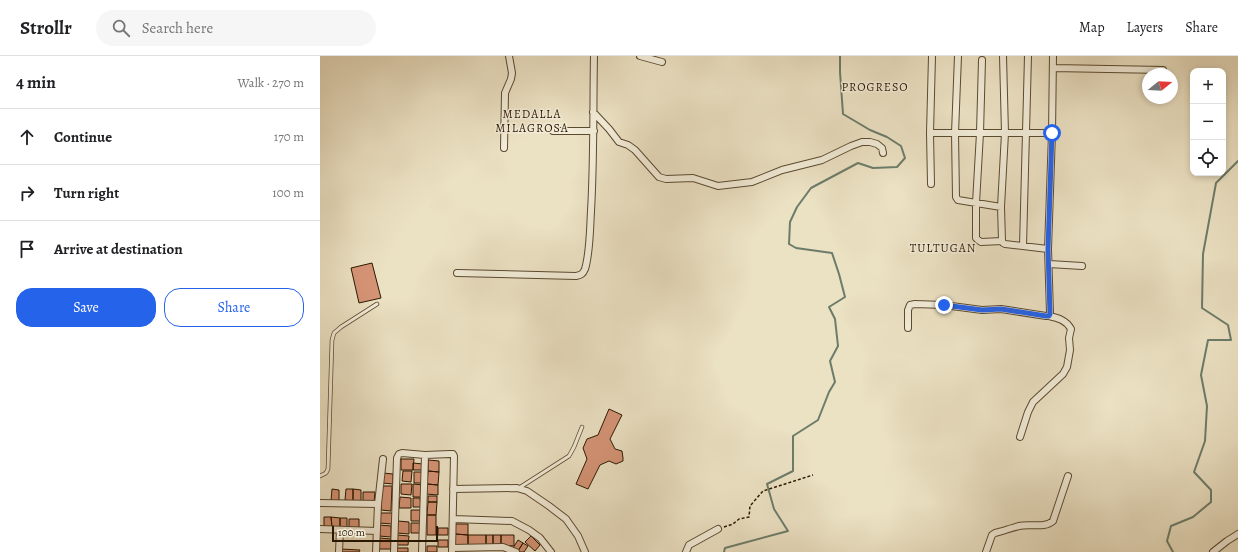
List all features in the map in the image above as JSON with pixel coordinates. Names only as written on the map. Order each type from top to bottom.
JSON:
[{"type":"street","points":[[504,148],[505,93],[512,73],[509,56]]},
{"type":"street","points":[[457,273],[576,276],[582,274],[585,270],[589,244],[594,131],[594,56]]},
{"type":"street","points":[[640,56],[662,62]]},
{"type":"street","points":[[930,184],[932,56]]},
{"type":"street","points":[[958,56],[955,133],[956,197],[958,200],[1001,208]]},
{"type":"street","points":[[1002,241],[1001,208],[1005,133],[1003,56]]},
{"type":"street","points":[[1023,246],[1028,56]]},
{"type":"street","points":[[1049,316],[1048,249],[1053,56]]},
{"type":"street","points":[[982,60],[976,238],[981,242],[1002,241],[1005,244],[1048,249]]},
{"type":"street","points":[[1053,68],[1142,70]]},
{"type":"street","points":[[593,112],[607,125],[619,142],[628,145],[635,150],[659,177],[666,179],[693,178],[718,186],[737,185],[752,182],[782,170],[822,160],[862,142],[877,144],[882,148],[883,153]]},
{"type":"street","points":[[553,131],[594,131]]},
{"type":"street","points":[[930,133],[1052,133]]},
{"type":"street","points":[[1049,264],[1082,266]]},
{"type":"street","points":[[908,328],[908,310],[910,306],[916,304],[944,305],[982,310],[1001,309],[1049,316],[1062,320],[1069,326],[1071,329],[1069,338],[1070,350],[1067,367],[1063,374],[1033,402],[1028,412],[1020,437]]},
{"type":"street","points":[[394,552],[397,458],[400,454],[453,454],[452,550],[503,548],[516,552]]},
{"type":"street","points":[[422,552],[425,455]]},
{"type":"street","points":[[376,552],[378,504],[383,460]]},
{"type":"street","points":[[986,552],[992,535],[995,533],[1021,525],[1050,524],[1053,521],[1068,476]]},
{"type":"street","points":[[453,489],[517,488],[527,491],[566,519],[578,536],[585,552]]},
{"type":"street","points":[[320,503],[378,504]]},
{"type":"street","points":[[453,519],[512,522],[529,530],[540,538],[551,552]]},
{"type":"street","points":[[320,529],[377,531]]},
{"type":"street","points":[[686,552],[689,546],[707,534],[718,529]]},
{"type":"street","points":[[339,552],[340,530]]},
{"type":"street","points":[[1216,551],[1238,534]]},
{"type":"lane","points":[[320,476],[326,473],[328,469],[332,340],[334,333],[340,327],[377,304]]},
{"type":"lane","points":[[517,488],[569,456],[582,427]]},
{"type":"path","points":[[718,529],[749,516],[750,506],[763,491],[812,475]]},
{"type":"building","points":[[372,263],[381,298],[359,303],[351,268]]},
{"type":"building","points":[[609,409],[622,415],[610,439],[615,449],[622,451],[623,461],[616,464],[609,461],[600,465],[588,489],[576,484],[587,459],[583,448],[587,439],[598,435]]},
{"type":"building","points":[[401,459],[414,459],[413,470],[401,470]]},
{"type":"building","points":[[428,460],[439,461],[439,472],[428,471]]},
{"type":"building","points":[[413,463],[423,464],[423,470],[413,470]]},
{"type":"building","points":[[403,471],[412,471],[411,482],[402,481]]},
{"type":"building","points":[[428,471],[439,472],[438,485],[427,484]]},
{"type":"building","points":[[414,472],[422,472],[422,483],[414,483]]},
{"type":"building","points":[[383,473],[393,474],[393,484],[382,483]]},
{"type":"building","points":[[401,484],[412,484],[411,495],[401,494]]},
{"type":"building","points":[[413,484],[424,485],[423,497],[413,497]]},
{"type":"building","points":[[427,484],[438,485],[438,495],[426,494]]},
{"type":"building","points":[[382,486],[392,486],[391,511],[381,510]]},
{"type":"building","points":[[332,489],[339,490],[339,501],[331,501]]},
{"type":"building","points":[[346,489],[353,489],[353,501],[345,500]]},
{"type":"building","points":[[353,489],[361,490],[361,501],[353,501]]},
{"type":"building","points":[[363,492],[375,492],[374,502],[363,501]]},
{"type":"building","points":[[428,496],[437,496],[437,502],[428,502]]},
{"type":"building","points":[[400,497],[411,498],[411,508],[399,508]]},
{"type":"building","points":[[413,498],[420,498],[421,507],[413,507]]},
{"type":"building","points":[[428,502],[437,502],[436,515],[427,515]]},
{"type":"building","points":[[411,510],[421,510],[421,521],[411,521]]},
{"type":"building","points":[[379,513],[393,513],[392,524],[379,523]]},
{"type":"building","points":[[427,515],[436,515],[436,535],[427,535]]},
{"type":"building","points":[[324,517],[331,517],[332,527],[324,528]]},
{"type":"building","points":[[331,517],[340,518],[340,528],[332,527]]},
{"type":"building","points":[[340,518],[347,518],[347,528],[340,528]]},
{"type":"building","points":[[349,519],[359,519],[359,529],[349,529]]},
{"type":"building","points":[[398,521],[409,522],[409,534],[397,533]]},
{"type":"building","points":[[411,523],[420,523],[420,533],[411,533]]},
{"type":"building","points":[[455,524],[468,524],[468,535],[455,534]]},
{"type":"building","points":[[379,525],[391,526],[391,537],[379,536]]},
{"type":"building","points":[[438,528],[448,528],[448,535],[438,535]]},
{"type":"building","points":[[455,534],[468,535],[468,545],[455,545]]},
{"type":"building","points":[[397,535],[409,536],[408,545],[397,545]]},
{"type":"building","points":[[468,535],[486,535],[486,545],[468,545]]},
{"type":"building","points":[[486,535],[493,535],[493,545],[486,545]]},
{"type":"building","points":[[493,535],[501,535],[501,545],[493,545]]},
{"type":"building","points":[[501,535],[514,535],[514,546],[501,545]]},
{"type":"building","points":[[531,536],[540,545],[535,551],[525,542]]},
{"type":"building","points":[[380,538],[391,539],[391,549],[379,549]]},
{"type":"building","points":[[438,540],[448,540],[448,547],[438,547]]},
{"type":"building","points":[[518,540],[523,543],[518,551],[513,548]]},
{"type":"building","points":[[523,543],[528,546],[524,552],[519,552],[518,551]]},
{"type":"building","points":[[427,546],[437,546],[437,552],[427,552]]},
{"type":"building","points":[[396,548],[408,548],[408,552],[396,552]]},
{"type":"building","points":[[341,549],[360,550],[359,552],[341,552]]},
{"type":"waterway","points":[[724,552],[725,548],[788,531],[774,509],[767,484],[793,471],[793,436],[818,420],[829,392],[835,382],[830,361],[838,346],[835,319],[829,307],[845,297],[839,274],[832,253],[796,248],[789,244],[790,222],[797,207],[811,188],[858,163],[873,168],[897,167],[905,158],[901,146],[843,114],[840,56]]},
{"type":"waterway","points":[[1173,552],[1167,541],[1171,526],[1193,517],[1211,502],[1211,490],[1194,472],[1205,441],[1207,406],[1201,375],[1208,340],[1231,340],[1228,325],[1202,308],[1203,254],[1216,183],[1238,161]]},
{"type":"district","name":"PROGRESO","points":[[875,87]]},
{"type":"district","name":"MEDALLA MILAGROSA","points":[[532,121]]},
{"type":"district","name":"TULTUGAN","points":[[943,248]]},
{"type":"route","points":[[944,305],[982,310],[1001,309],[1049,316],[1048,249],[1050,230],[1052,133]]}]
